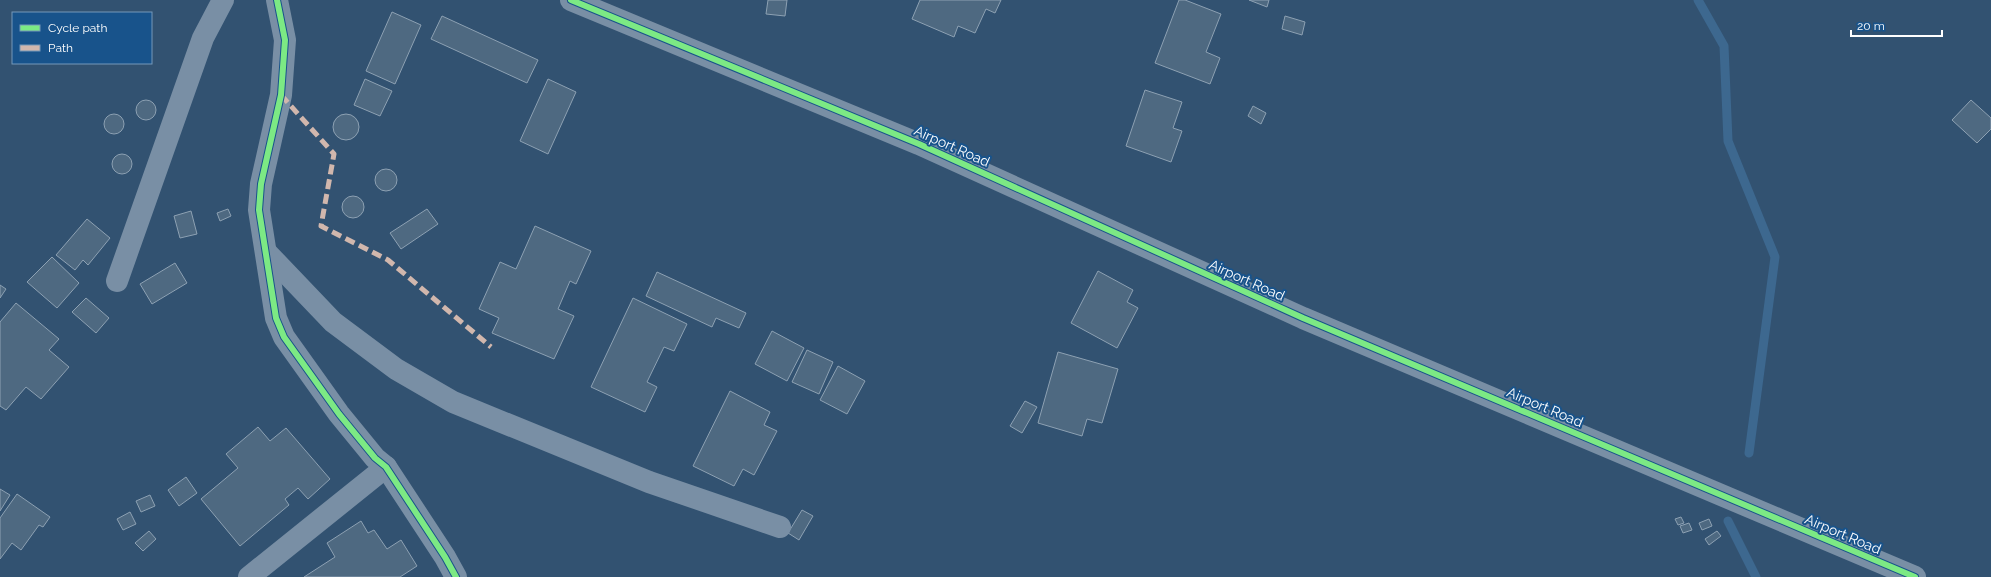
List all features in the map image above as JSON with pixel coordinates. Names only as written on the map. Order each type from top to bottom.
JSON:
[{"type":"street","points":[[117,281],[203,38],[223,0]]},
{"type":"street","points":[[277,0],[286,40],[281,95],[261,184],[258,210],[267,253],[276,318],[284,337],[339,414],[375,458],[386,467],[445,557],[456,577]]},
{"type":"street","name":"Airport Road","points":[[571,0],[912,141],[1303,318],[1915,577]]},
{"type":"street","points":[[267,253],[333,322],[396,369],[453,402],[649,482],[780,527]]},
{"type":"street","points":[[249,577],[386,467]]},
{"type":"building","points":[[768,0],[787,0],[785,16],[766,14]]},
{"type":"building","points":[[920,0],[1001,0],[995,13],[986,9],[975,33],[958,26],[954,37],[912,19]]},
{"type":"building","points":[[1179,0],[1185,0],[1221,14],[1206,52],[1220,58],[1210,84],[1155,63]]},
{"type":"building","points":[[1249,0],[1269,0],[1267,7]]},
{"type":"building","points":[[392,12],[421,25],[395,84],[366,71]]},
{"type":"building","points":[[442,16],[538,60],[527,83],[431,39]]},
{"type":"building","points":[[1285,16],[1305,22],[1302,35],[1282,29]]},
{"type":"building","points":[[365,79],[392,91],[380,116],[354,105]]},
{"type":"building","points":[[548,79],[576,92],[548,154],[520,141]]},
{"type":"building","points":[[1145,90],[1182,102],[1173,128],[1182,131],[1171,162],[1126,146]]},
{"type":"building","points":[[146,100],[153,103],[156,110],[153,117],[146,120],[139,117],[136,110],[139,103]]},
{"type":"building","points":[[1971,100],[1991,118],[1991,129],[1977,143],[1952,120]]},
{"type":"building","points":[[1253,106],[1266,113],[1261,124],[1248,116]]},
{"type":"building","points":[[114,114],[121,117],[124,124],[121,131],[114,134],[107,131],[104,124],[107,117]]},
{"type":"building","points":[[346,114],[355,118],[359,127],[355,136],[346,140],[337,136],[333,127],[337,118]]},
{"type":"building","points":[[122,154],[129,157],[132,164],[129,171],[122,174],[115,171],[112,164],[115,157]]},
{"type":"building","points":[[382,169],[390,169],[397,176],[397,184],[390,191],[382,191],[375,184],[375,176]]},
{"type":"building","points":[[349,196],[357,196],[364,203],[364,211],[357,218],[349,218],[342,211],[342,203]]},
{"type":"building","points":[[228,209],[231,216],[220,221],[217,213]]},
{"type":"building","points":[[427,209],[438,224],[401,249],[390,233]]},
{"type":"building","points":[[191,211],[197,234],[180,238],[174,216]]},
{"type":"building","points":[[87,219],[110,238],[88,265],[83,260],[75,270],[56,255]]},
{"type":"building","points":[[535,226],[591,251],[576,284],[570,281],[558,309],[574,316],[554,359],[492,333],[499,318],[479,309],[500,262],[516,269]]},
{"type":"building","points":[[52,257],[79,283],[57,308],[27,282]]},
{"type":"building","points":[[175,263],[187,283],[152,304],[140,284]]},
{"type":"building","points":[[1098,271],[1133,290],[1127,302],[1138,308],[1117,348],[1071,323]]},
{"type":"building","points":[[657,272],[746,313],[739,328],[716,318],[712,327],[646,296]]},
{"type":"building","points":[[0,285],[6,289],[0,298]]},
{"type":"building","points":[[86,298],[109,318],[96,333],[72,312]]},
{"type":"building","points":[[633,298],[687,324],[674,351],[664,347],[647,382],[657,387],[645,412],[591,387]]},
{"type":"building","points":[[16,303],[59,339],[49,350],[69,367],[41,399],[26,387],[6,410],[0,406],[0,322]]},
{"type":"building","points":[[772,331],[804,348],[787,381],[755,364]]},
{"type":"building","points":[[807,350],[833,362],[819,394],[792,382]]},
{"type":"building","points":[[1058,352],[1118,369],[1102,423],[1087,419],[1082,436],[1038,423]]},
{"type":"building","points":[[838,366],[865,381],[847,414],[820,400]]},
{"type":"building","points":[[730,391],[770,412],[764,425],[777,431],[754,475],[743,469],[734,486],[693,466]]},
{"type":"building","points":[[1025,401],[1037,407],[1022,433],[1010,426]]},
{"type":"building","points":[[258,427],[270,441],[286,428],[330,479],[308,499],[298,488],[285,499],[289,505],[240,546],[201,499],[238,468],[226,454]]},
{"type":"building","points":[[186,477],[197,493],[179,506],[168,490]]},
{"type":"building","points":[[0,489],[10,495],[0,511]]},
{"type":"building","points":[[17,494],[50,517],[43,527],[39,525],[21,550],[12,543],[0,559],[0,518]]},
{"type":"building","points":[[150,495],[155,506],[141,512],[136,501]]},
{"type":"building","points":[[802,510],[813,516],[799,540],[788,533]]},
{"type":"building","points":[[130,512],[136,524],[123,530],[117,519]]},
{"type":"building","points":[[1681,517],[1684,523],[1678,525],[1675,519]]},
{"type":"building","points":[[1709,519],[1712,526],[1702,530],[1699,523]]},
{"type":"building","points":[[361,521],[368,533],[374,530],[387,549],[401,540],[417,566],[400,577],[304,577],[335,557],[327,543]]},
{"type":"building","points":[[1689,523],[1692,530],[1683,533],[1680,526]]},
{"type":"building","points":[[149,531],[156,539],[143,551],[135,543]]},
{"type":"building","points":[[1717,531],[1721,536],[1709,545],[1705,539]]},
{"type":"waterway","points":[[1698,0],[1724,46],[1728,141],[1775,257],[1749,453]]},
{"type":"waterway","points":[[1728,521],[1756,577]]},
{"type":"marked path","points":[[281,95],[334,154],[321,226],[388,260],[491,347]]},
{"type":"cycle path","points":[[277,0],[285,40],[281,95],[261,184],[259,210],[276,318],[284,337],[339,414],[375,458],[386,467],[445,557],[456,577]]},
{"type":"cycle path","points":[[571,0],[919,144],[1303,318],[1915,577]]}]
